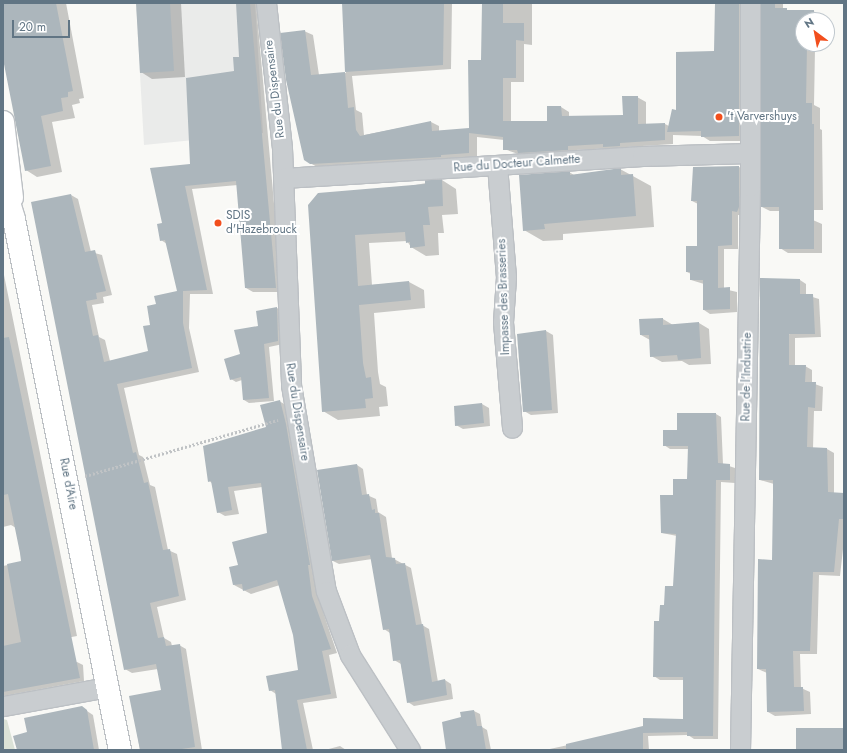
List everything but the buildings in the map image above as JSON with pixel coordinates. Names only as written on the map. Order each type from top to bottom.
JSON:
[{"type":"main road","name":"Rue d'Aire","points":[[3,122],[14,218],[120,750]]},
{"type":"main road","name":"Rue d'Aire","points":[[3,183],[14,218]]},
{"type":"street","name":"Rue du Dispensaire","points":[[266,3],[280,122],[288,358],[296,415],[324,580],[334,618],[343,642],[363,679],[410,750]]},
{"type":"street","name":"Rue de l'Industrie","points":[[740,750],[750,153],[750,3]]},
{"type":"street","name":"Rue du Docteur Calmette","points":[[283,178],[642,156],[750,153]]},
{"type":"street","name":"Impasse des Brasseries","points":[[497,165],[506,277],[503,322],[512,428]]},
{"type":"street","points":[[3,706],[108,687]]},
{"type":"path","points":[[67,481],[296,415]]},
{"type":"shaded area","points":[[136,3],[255,3],[263,133],[144,145]]},
{"type":"shaded area","points":[[3,719],[7,720],[15,750],[3,750]]},
{"type":"place","name":"'t Varvershuys","points":[[719,117]]},
{"type":"place","name":"SDIS d'Hazebrouck","points":[[218,223]]}]
